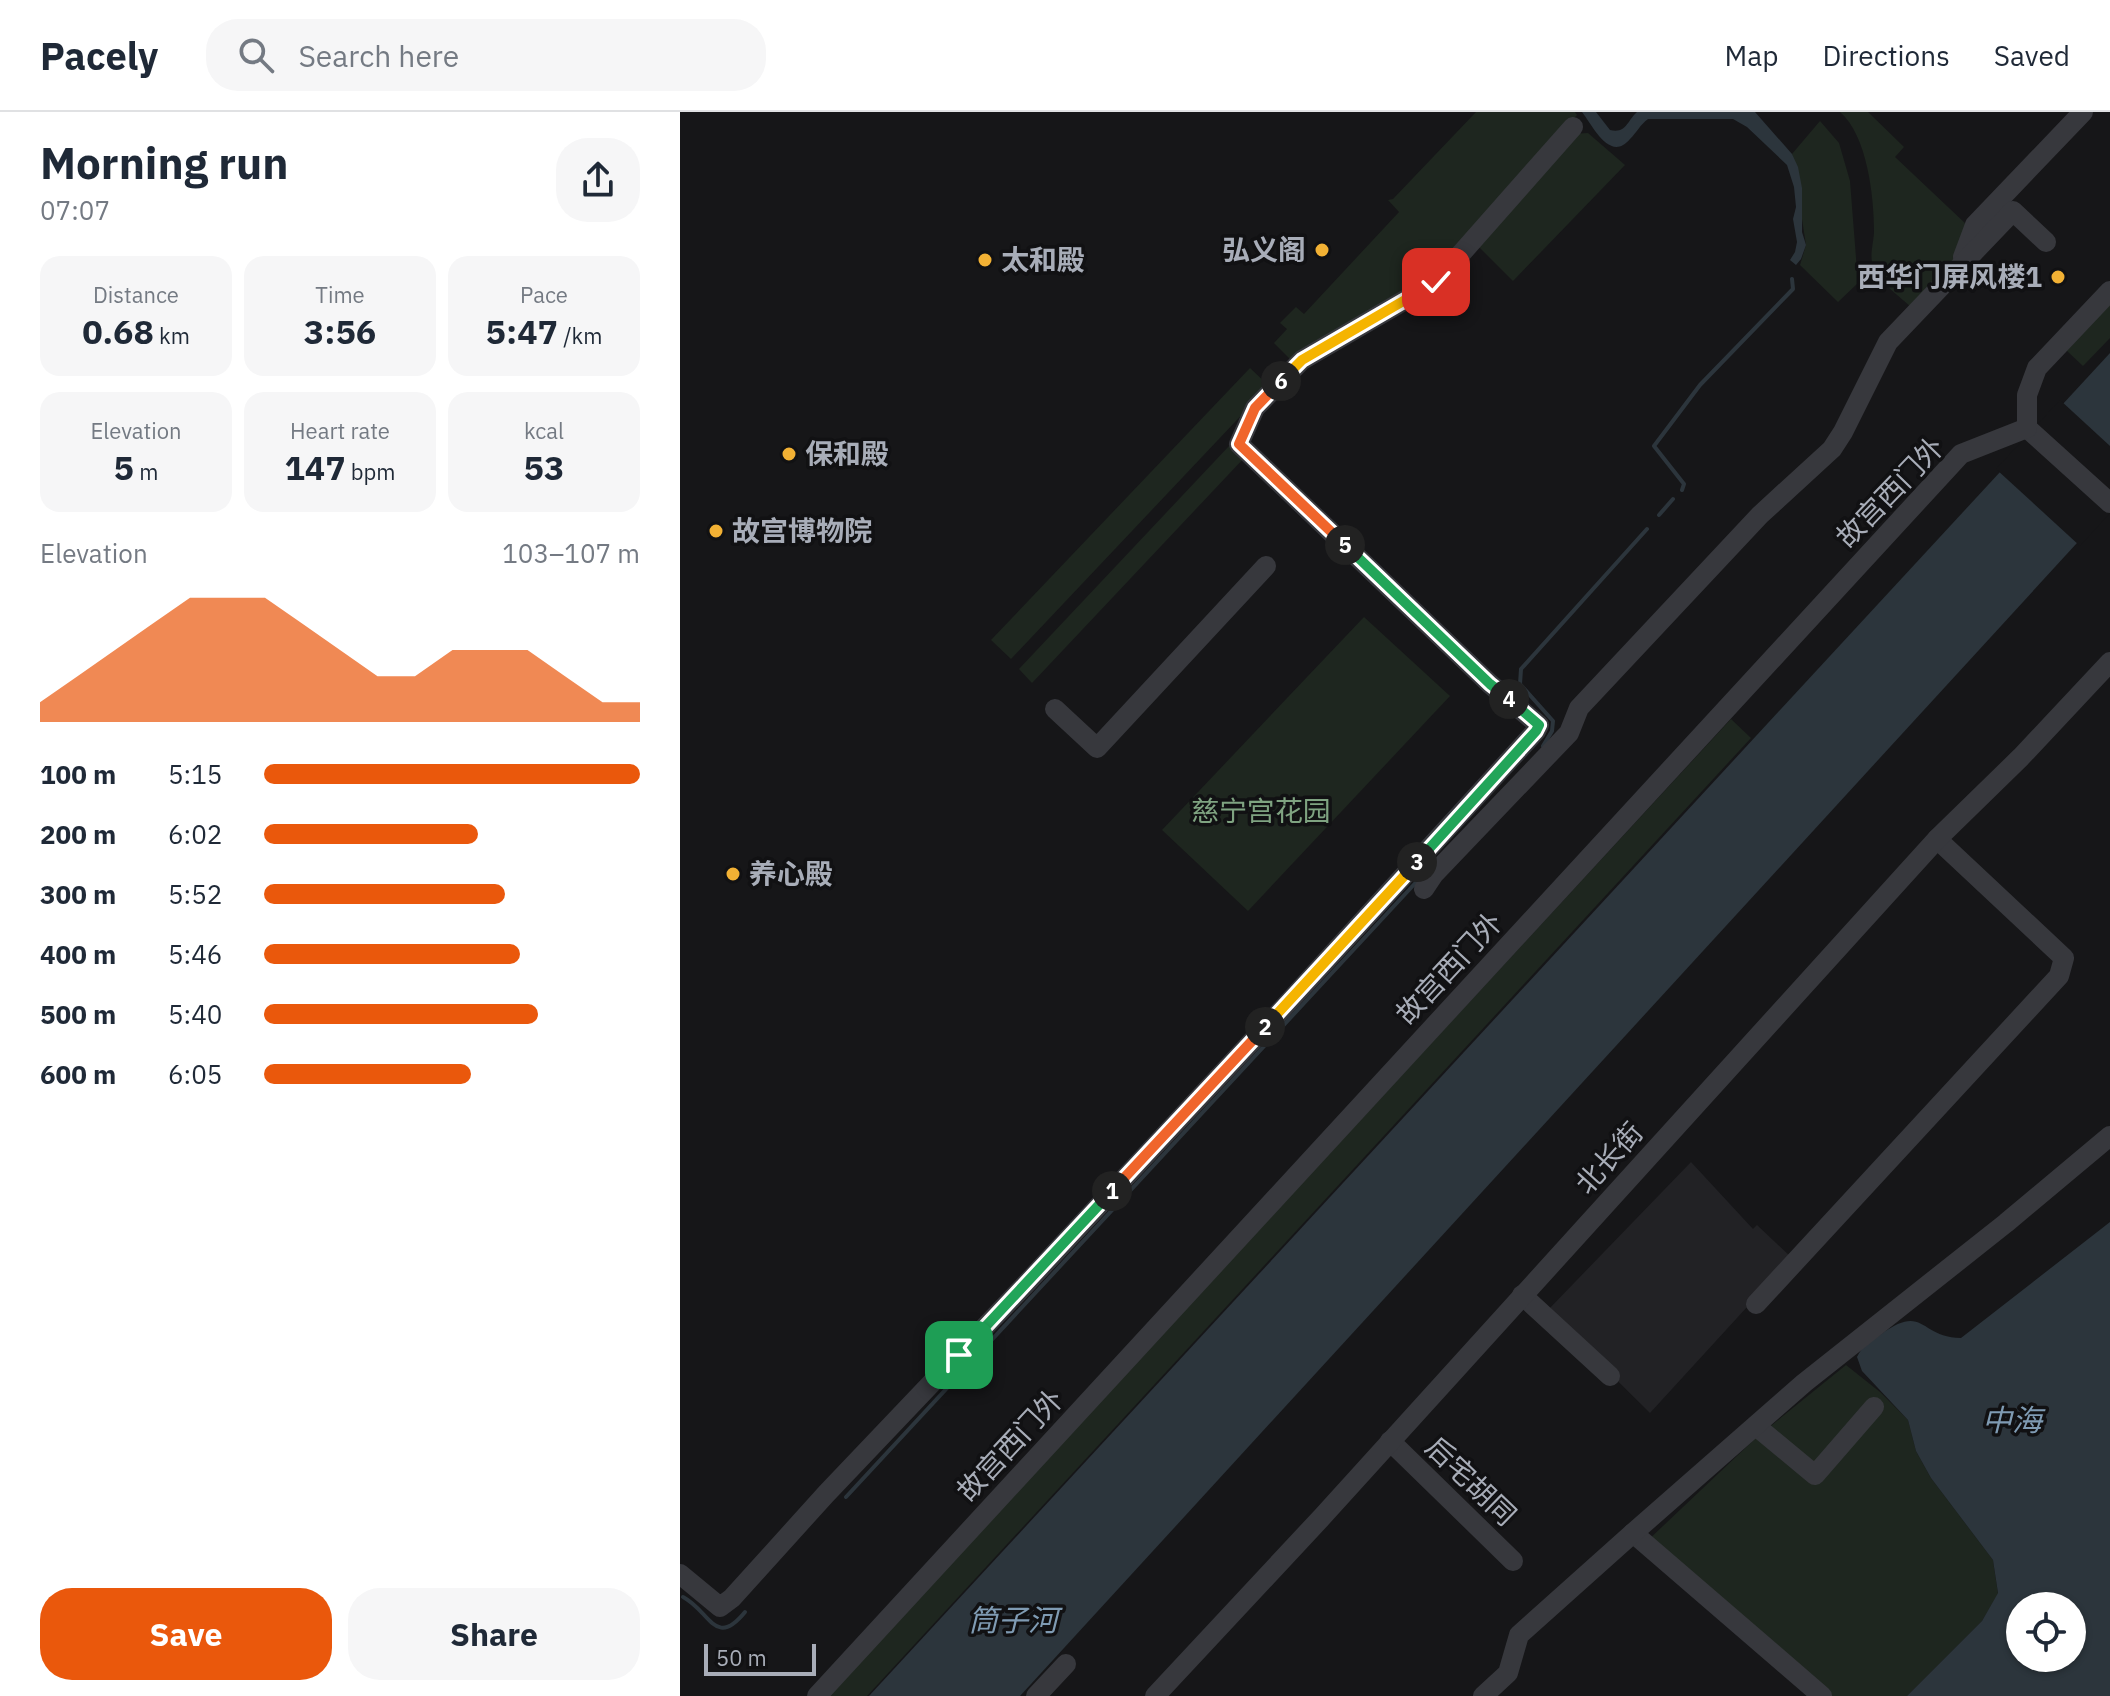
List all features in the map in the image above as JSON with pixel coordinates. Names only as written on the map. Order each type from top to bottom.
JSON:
[{"type":"street","points":[[1958,268],[1975,225],[2083,112]]},
{"type":"street","points":[[680,1574],[720,1607],[732,1598],[1536,731],[1539,725],[1529,715],[1490,684],[1239,444],[1255,408],[1302,360],[1436,282],[1573,127]]},
{"type":"street","points":[[1424,889],[1434,874],[1569,733],[1579,708],[1760,515],[1832,449],[1888,342],[1958,268],[2013,211],[2046,242]]},
{"type":"street","points":[[2110,291],[2037,368],[2027,395],[2027,428],[2110,503]]},
{"type":"street","name":"故宫西门外","points":[[817,1696],[1961,454],[2027,428]]},
{"type":"street","points":[[1055,709],[1097,748],[1266,566]]},
{"type":"street","name":"北长街","points":[[1155,1696],[1285,1558],[1937,839],[2021,757],[2110,662]]},
{"type":"street","points":[[1756,1304],[2059,976],[2064,958],[1937,839]]},
{"type":"street","points":[[1483,1696],[1508,1673],[1519,1635],[1633,1533],[1804,1383],[2110,1136]]},
{"type":"street","points":[[1522,1295],[1610,1376]]},
{"type":"street","points":[[1756,1426],[1815,1475],[1874,1407]]},
{"type":"street","name":"后宅胡同","points":[[1390,1441],[1513,1561]]},
{"type":"street","points":[[1633,1533],[1822,1696]]},
{"type":"street","points":[[1036,1696],[1066,1664]]},
{"type":"shaded area","points":[[1691,1162],[1753,1229],[1757,1225],[1792,1258],[1650,1413],[1547,1311]]},
{"type":"green space","points":[[1476,112],[1575,112],[1577,115],[1427,280],[1292,361],[1274,343],[1287,329],[1280,323],[1296,307],[1304,314],[1399,212],[1388,200],[1393,199]]},
{"type":"green space","points":[[1840,112],[1868,112],[1904,147],[1895,157],[1967,225],[1956,263],[1913,309],[1884,282],[1875,269],[1867,167],[1857,135]]},
{"type":"green space","points":[[1820,121],[1839,143],[1850,181],[1858,283],[1838,302],[1800,265],[1806,245],[1792,154]]},
{"type":"green space","points":[[1588,133],[1625,165],[1513,281],[1474,242],[1573,134]]},
{"type":"green space","points":[[2110,301],[2110,338],[2083,366],[2066,350]]},
{"type":"green space","points":[[1250,368],[1269,386],[1011,659],[991,640]]},
{"type":"green space","points":[[1230,445],[1244,458],[1032,683],[1019,669]]},
{"type":"green space","name":"慈宁宫花园","points":[[1364,617],[1450,696],[1248,911],[1162,830]]},
{"type":"green space","points":[[1731,719],[1751,738],[867,1696],[828,1696]]},
{"type":"green space","points":[[1846,1365],[1908,1420],[1916,1451],[1931,1478],[1993,1560],[1998,1594],[1982,1621],[1907,1696],[1823,1696],[1645,1543],[1757,1437]]},
{"type":"water","points":[[1582,112],[1596,112],[1610,130],[1615,131],[1623,128],[1637,112],[1755,112],[1792,154],[1798,167],[1802,188],[1802,232],[1806,245],[1801,259],[1796,265],[1790,260],[1797,242],[1793,219],[1796,207],[1787,165],[1747,127],[1733,119],[1648,119],[1630,139],[1616,147],[1603,140]]},
{"type":"water","name":"筒子河","points":[[2110,353],[2110,507],[1020,1696],[869,1696]]},
{"type":"water","name":"中海","points":[[2110,1222],[2110,1696],[1907,1696],[1982,1621],[1998,1593],[1993,1560],[1931,1478],[1916,1451],[1908,1420],[1862,1371],[1857,1357],[1870,1342],[1906,1322],[1914,1321],[1947,1337],[1961,1338]]},
{"type":"pier","points":[[2060,400],[2110,446],[2110,513],[2080,546],[1996,469]]},
{"type":"waterway","points":[[1682,490],[1684,484],[1654,446],[1700,385],[1793,289],[1792,279]]},
{"type":"waterway","points":[[1659,515],[1673,499]]},
{"type":"waterway","points":[[1543,746],[1552,731],[1553,721],[1520,684],[1521,669],[1647,529]]},
{"type":"waterway","points":[[846,1497],[1420,878]]},
{"type":"waterway","points":[[683,1597],[719,1627],[735,1623],[745,1612]]},
{"type":"place","name":"弘义阁","points":[[1322,250]]},
{"type":"place","name":"太和殿","points":[[985,260]]},
{"type":"place","name":"西华门屏风楼1","points":[[2058,277]]},
{"type":"place","name":"保和殿","points":[[789,454]]},
{"type":"place","name":"故宫博物院","points":[[716,531]]},
{"type":"place","name":"养心殿","points":[[733,874]]},
{"type":"route","points":[[959,1355],[1285,1006],[1532,737],[1539,725],[1490,684],[1239,444],[1255,408],[1302,360],[1436,282]]}]
